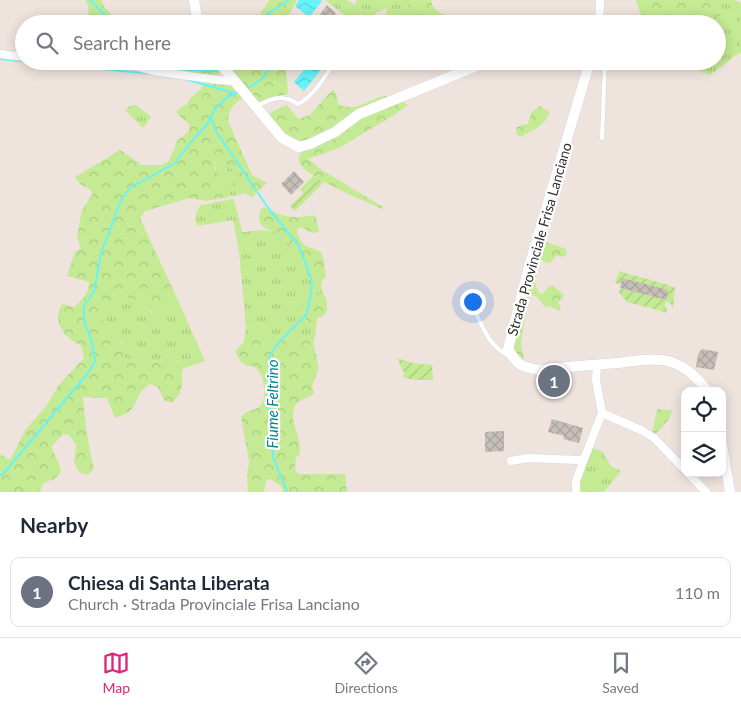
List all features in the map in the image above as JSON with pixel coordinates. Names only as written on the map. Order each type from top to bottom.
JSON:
[{"type":"street","points":[[194,0],[196,15]]},
{"type":"street","points":[[600,0],[600,15]]},
{"type":"street","points":[[0,54],[15,56]]},
{"type":"street","points":[[154,70],[233,81]]},
{"type":"street","points":[[225,70],[282,138],[299,147],[335,132],[359,114],[466,70]]},
{"type":"street","name":"Strada Provinciale Frisa Lanciano","points":[[587,70],[528,270],[508,350],[516,363],[526,368],[539,370],[646,360],[673,363],[695,377],[704,387]]},
{"type":"street","points":[[576,492],[576,481],[602,413],[596,380],[597,364]]},
{"type":"street","points":[[602,413],[654,438],[681,466]]},
{"type":"street","points":[[511,461],[528,458],[584,459]]},
{"type":"street","points":[[726,468],[730,492]]},
{"type":"street","points":[[692,477],[706,492]]},
{"type":"lane","points":[[256,108],[275,99],[288,98],[298,104],[318,86],[329,70]]},
{"type":"lane","points":[[602,138],[605,70]]},
{"type":"lane","points":[[475,311],[485,333],[501,352],[512,356]]},
{"type":"green space","points":[[85,0],[101,0],[111,15],[88,15],[89,8]]},
{"type":"green space","points":[[269,0],[297,0],[289,15],[260,15]]},
{"type":"green space","points":[[325,0],[347,0],[355,5],[357,0],[416,0],[404,7],[397,15],[386,15],[387,8],[375,15],[344,15]]},
{"type":"green space","points":[[416,0],[431,0],[435,9],[445,15],[397,15],[404,7]]},
{"type":"green space","points":[[636,0],[702,0],[715,6],[720,15],[641,15]]},
{"type":"green space","points":[[702,0],[735,0],[741,3],[741,54],[739,53],[726,63],[726,15],[716,15],[715,6]]},
{"type":"green space","points":[[171,70],[218,70],[220,73],[214,76]]},
{"type":"green space","points":[[230,70],[286,70],[288,94],[268,98],[257,104]]},
{"type":"green space","points":[[696,70],[717,70],[710,75]]},
{"type":"green space","points":[[205,81],[231,86],[243,98],[232,107],[228,121],[252,175],[267,183],[252,197],[245,193],[239,195],[230,179],[234,175],[233,170],[218,159],[214,168],[232,196],[206,201],[190,198],[145,211],[140,218],[176,296],[160,315],[134,299],[128,297],[119,298],[110,305],[103,320],[107,331],[128,351],[124,358],[173,364],[182,369],[180,392],[171,403],[164,400],[158,387],[150,384],[142,391],[131,410],[115,418],[107,398],[83,397],[94,469],[88,475],[79,472],[74,462],[76,444],[69,435],[63,434],[51,447],[61,472],[55,479],[45,482],[40,489],[41,492],[0,492],[0,454],[10,460],[26,429],[47,405],[58,386],[84,358],[81,345],[69,338],[61,328],[58,317],[62,304],[74,307],[85,296],[89,286],[89,282],[67,276],[75,252],[79,250],[80,245],[77,237],[82,210],[92,195],[91,190],[80,184],[75,177],[120,150],[142,165],[161,165],[168,162],[177,141],[189,130],[189,124],[177,114],[177,110],[188,103],[190,98],[201,89]]},
{"type":"green space","points":[[333,89],[337,95],[338,104],[347,107],[361,105],[382,96],[398,97],[301,143],[286,136],[267,116],[287,105],[298,119],[310,115]]},
{"type":"green space","points":[[402,101],[408,105],[394,115],[339,148],[308,159],[322,170],[383,207],[382,209],[314,176],[300,164],[299,158],[303,150],[364,116]]},
{"type":"green space","points":[[136,105],[151,117],[143,128],[125,110],[130,106]]},
{"type":"green space","points":[[540,106],[550,112],[545,121],[521,137],[517,135],[516,128],[528,124],[531,113]]},
{"type":"green space","points":[[218,159],[233,170],[239,195],[232,196],[216,173],[215,163]]},
{"type":"green space","points":[[313,176],[324,182],[295,211],[290,206],[303,193],[300,189]]},
{"type":"green space","points":[[234,199],[242,232],[267,231],[279,235],[290,245],[304,265],[312,281],[322,280],[323,293],[309,299],[305,303],[302,312],[309,323],[316,328],[314,341],[289,338],[274,343],[265,343],[252,327],[246,328],[239,251],[233,220],[197,226],[196,220],[196,213],[201,205]]},
{"type":"green space","points":[[264,207],[289,217],[315,215],[319,229],[318,232],[313,233],[301,227],[298,228],[297,233],[304,245],[321,252],[326,277],[322,280],[312,281],[308,277],[303,264],[285,239],[262,226],[259,215]]},
{"type":"green space","points":[[546,242],[566,249],[567,255],[563,257],[557,255],[550,263],[544,262],[539,254]]},
{"type":"green space","points":[[534,269],[537,272],[535,283],[539,293],[542,294],[550,286],[553,286],[564,295],[558,302],[561,308],[559,311],[550,306],[545,307],[536,296],[530,294],[522,337],[525,360],[518,356],[513,349],[531,270]]},
{"type":"green space","points":[[619,271],[675,287],[673,309],[671,304],[666,301],[665,305],[668,313],[627,302],[619,293],[620,288],[665,300],[668,291],[623,278],[621,284],[615,283]]},
{"type":"green space","points":[[323,293],[327,300],[327,311],[323,316],[317,318],[316,328],[303,315],[302,306],[308,299]]},
{"type":"green space","points":[[176,296],[205,361],[182,369],[173,364],[123,358],[123,344],[108,334],[103,325],[104,313],[111,303],[121,297],[133,298],[152,313]]},
{"type":"green space","points":[[252,327],[265,343],[274,343],[289,338],[314,341],[318,366],[312,386],[314,393],[297,403],[293,412],[300,449],[299,456],[296,457],[296,472],[300,474],[345,474],[347,492],[283,492],[282,487],[270,479],[266,481],[264,492],[248,492],[247,476],[249,461],[241,417],[246,412],[256,409],[261,405],[264,397],[264,387],[257,369],[242,363],[235,351],[244,342],[246,328]]},
{"type":"green space","points":[[397,358],[413,363],[432,365],[433,380],[414,380],[403,377],[404,373]]},
{"type":"green space","points":[[657,409],[672,410],[670,418],[654,436],[652,434]]},
{"type":"green space","points":[[592,448],[602,451],[611,466],[621,471],[604,492],[577,492],[578,478]]},
{"type":"water","points":[[299,0],[322,1],[311,15],[306,15],[295,6]]},
{"type":"water","points":[[304,70],[321,70],[304,91],[294,82]]},
{"type":"building","points":[[327,5],[336,13],[334,15],[320,15]]},
{"type":"building","points":[[294,171],[304,182],[291,195],[281,184]]},
{"type":"building","points":[[622,278],[668,290],[666,300],[620,288]]},
{"type":"building","points":[[702,349],[718,352],[714,370],[696,367],[698,354]]},
{"type":"building","points":[[564,374],[566,380],[546,390],[542,381],[554,375]]},
{"type":"building","points":[[552,419],[583,428],[579,443],[563,439],[564,436],[548,432]]},
{"type":"building","points":[[504,431],[504,451],[485,452],[485,432]]},
{"type":"waterway","points":[[90,0],[105,15]]},
{"type":"waterway","name":"Fiume Feltrino","points":[[268,15],[288,0]]},
{"type":"waterway","points":[[0,59],[15,60]]},
{"type":"waterway","points":[[111,70],[152,74]]},
{"type":"waterway","points":[[196,70],[217,71]]},
{"type":"waterway","name":"Fiume Feltrino","points":[[247,89],[262,79],[268,70]]},
{"type":"waterway","points":[[188,80],[234,93]]},
{"type":"waterway","points":[[0,475],[3,474],[88,373],[95,361],[92,342],[84,321],[84,306],[94,292],[101,253],[121,200],[130,188],[175,163],[206,126],[215,109],[226,98],[238,92]]},
{"type":"waterway","name":"Fiume Feltrino","points":[[211,118],[217,133],[256,190]]},
{"type":"waterway","name":"Fiume Feltrino","points":[[258,193],[299,246],[312,281],[306,315],[280,341],[269,356],[268,401],[272,425],[273,457],[287,492]]},
{"type":"place","name":"Chiesa di Santa Liberata","points":[[554,381]]}]
